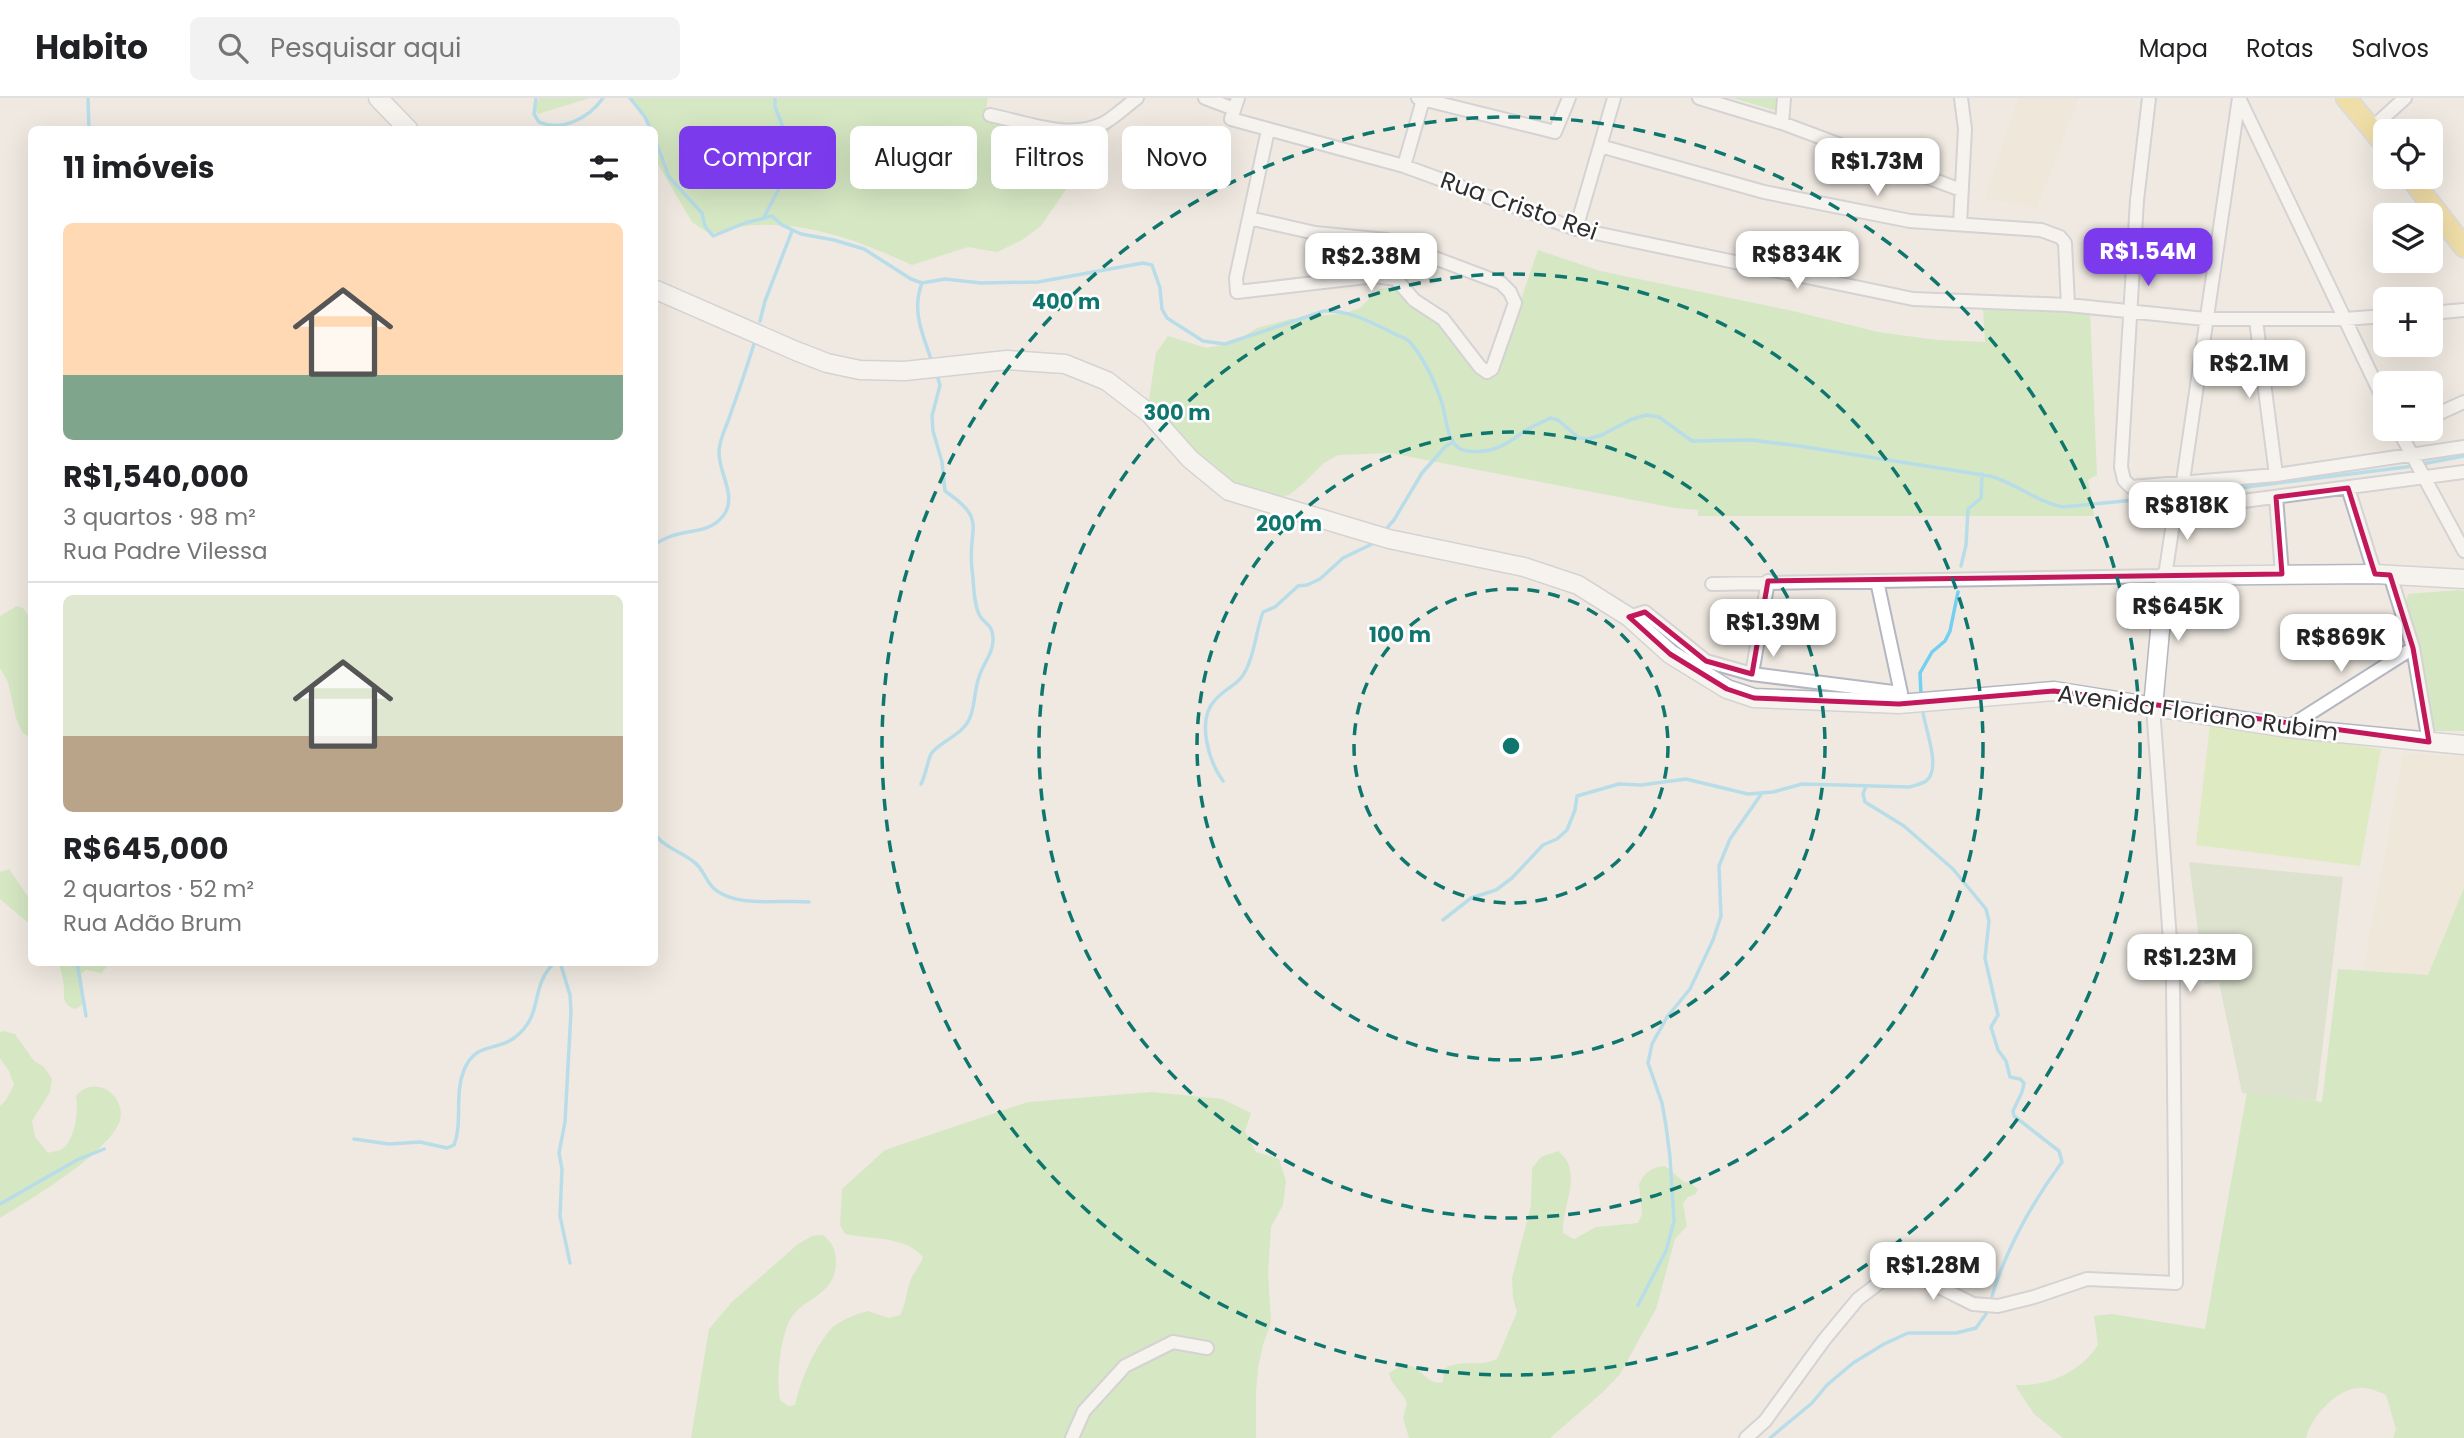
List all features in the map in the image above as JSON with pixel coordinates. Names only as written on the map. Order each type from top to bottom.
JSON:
[{"type":"main road","points":[[378,98],[405,126]]},
{"type":"main road","points":[[2346,98],[2372,128]]},
{"type":"main road","points":[[2419,189],[2464,247]]},
{"type":"main road","points":[[658,291],[796,351],[827,363],[860,370],[905,371],[1007,360],[1065,364],[1107,382],[1150,414],[1189,460],[1229,491],[1389,539],[1524,567],[1578,585],[1629,617],[1670,654],[1727,689],[1740,694],[1754,698],[1900,699]]},
{"type":"main road","points":[[2153,707],[2165,576],[2382,575],[2464,579]]},
{"type":"main road","name":"Avenida Floriano Rubim","points":[[1900,699],[2054,691],[2287,728],[2464,745]]},
{"type":"street","points":[[990,115],[1065,131],[1085,131],[1104,123],[1137,98]]},
{"type":"street","name":"Rua Cristo Rei","points":[[1205,98],[1234,109],[1268,130],[1404,166],[1576,229],[1913,299],[2068,305],[2256,320],[2373,317]]},
{"type":"street","points":[[1404,166],[1420,99],[1555,132],[1569,98]]},
{"type":"street","points":[[1576,229],[1614,98]]},
{"type":"street","points":[[1699,98],[1782,124],[1961,190]]},
{"type":"street","points":[[1782,124],[1784,98]]},
{"type":"street","points":[[1959,224],[1965,130],[1961,98]]},
{"type":"street","points":[[2149,98],[2137,200],[2121,467],[2124,480],[2131,487],[2181,485],[2415,458],[2464,446]]},
{"type":"street","points":[[1712,584],[2165,576],[2239,98]]},
{"type":"street","points":[[2239,98],[2373,378]]},
{"type":"street","points":[[2372,128],[2405,98]]},
{"type":"street","points":[[1249,218],[1315,233],[1387,240],[1501,283],[1510,292],[1515,303],[1492,369],[1487,372],[1480,368],[1443,319],[1414,300],[1396,279],[1375,276],[1237,292],[1236,278],[1268,130]]},
{"type":"street","points":[[1600,146],[1764,191],[1910,222],[2040,230],[2060,237],[2065,243],[2068,305]]},
{"type":"street","points":[[2443,312],[2464,310]]},
{"type":"street","points":[[2256,320],[2276,475]]},
{"type":"street","points":[[2443,412],[2464,402]]},
{"type":"street","points":[[2406,441],[2464,551]]},
{"type":"street","points":[[2176,506],[2276,497],[2464,472]]},
{"type":"street","points":[[2348,488],[2413,648],[2429,742]]},
{"type":"street","points":[[2276,497],[2281,574]]},
{"type":"street","points":[[1877,580],[1900,699]]},
{"type":"street","points":[[1752,674],[1768,581]]},
{"type":"street","name":"Avenida Floriano Rubim","points":[[1629,617],[1645,612],[1706,660],[1752,674],[1900,699]]},
{"type":"street","points":[[2287,728],[2413,648]]},
{"type":"street","points":[[1746,1438],[1765,1421],[1824,1340],[1858,1299],[1883,1280],[1915,1275],[1973,1304],[1997,1306],[2087,1279],[2176,1283],[2173,982],[2153,707]]},
{"type":"street","points":[[1072,1438],[1084,1410],[1125,1366],[1173,1342],[1207,1348]]},
{"type":"highlighted area","points":[[2348,488],[2375,574],[2390,575],[2413,648],[2429,742],[2054,691],[1899,704],[1754,698],[1727,689],[1670,654],[1629,617],[1645,612],[1706,661],[1752,674],[1768,581],[2282,574],[2276,497]]},
{"type":"shaded area","points":[[2018,98],[2079,98],[2037,209],[1985,198]]},
{"type":"shaded area","points":[[2403,753],[2464,756],[2464,909],[2437,977],[2363,970]]},
{"type":"green space","points":[[539,98],[590,98],[538,114],[535,111]]},
{"type":"green space","points":[[630,98],[988,98],[984,118],[989,120],[1078,126],[991,126],[991,189],[1066,189],[1041,226],[1022,240],[997,252],[968,247],[912,265],[856,242],[799,227],[753,225],[710,234],[692,222],[658,164],[658,126],[648,126],[637,104]]},
{"type":"green space","points":[[1733,98],[1778,98],[1777,111]]},
{"type":"green space","points":[[1114,113],[1117,117],[1108,133],[1108,126],[1078,126]]},
{"type":"green space","points":[[1538,250],[1600,271],[1793,311],[1878,332],[1937,340],[1985,342],[1983,308],[2090,312],[2097,475],[2088,480],[2094,516],[1698,516],[1698,510],[1675,508],[1390,453],[1338,455],[1324,463],[1289,495],[1270,498],[1231,487],[1147,413],[1156,353],[1168,336],[1206,348],[1233,343],[1257,328],[1291,319],[1346,313],[1360,308],[1379,289],[1385,288],[1395,288],[1419,301],[1456,338],[1485,374],[1495,375]]},
{"type":"green space","points":[[2464,591],[2464,731],[2433,731],[2420,648],[2406,601],[2408,594]]},
{"type":"green space","points":[[17,606],[23,608],[28,615],[28,737],[22,732],[16,718],[8,682],[0,668],[0,616]]},
{"type":"green space","points":[[2210,725],[2381,749],[2360,866],[2196,845]]},
{"type":"green space","points":[[2189,862],[2343,877],[2316,1101],[2242,1093],[2219,982],[2205,984]]},
{"type":"green space","points":[[9,869],[28,897],[28,922],[0,899],[0,872]]},
{"type":"green space","points":[[2464,888],[2464,1438],[2393,1438],[2396,1429],[2386,1395],[2363,1388],[2351,1389],[2326,1405],[2313,1421],[2306,1438],[2063,1438],[2034,1414],[2015,1385],[2051,1380],[2082,1363],[2098,1345],[2094,1316],[2112,1314],[2205,1329],[2247,1092],[2322,1102],[2338,969],[2428,975]]},
{"type":"green space","points":[[60,966],[107,966],[101,973],[86,970],[81,974],[84,999],[81,1006],[75,1009],[65,1001]]},
{"type":"green space","points":[[0,1032],[15,1034],[34,1061],[44,1067],[52,1079],[50,1092],[32,1121],[35,1137],[48,1153],[60,1150],[69,1141],[76,1118],[76,1096],[84,1089],[102,1088],[110,1092],[120,1107],[121,1116],[110,1137],[82,1163],[0,1218],[0,1106],[14,1085],[0,1058]]},
{"type":"green space","points":[[1152,1092],[1222,1099],[1251,1113],[1245,1131],[1256,1152],[1279,1159],[1286,1181],[1283,1205],[1271,1227],[1268,1274],[1271,1322],[1258,1368],[1256,1438],[691,1438],[709,1329],[732,1302],[798,1244],[812,1236],[823,1235],[833,1248],[836,1263],[830,1283],[795,1312],[787,1328],[781,1348],[778,1382],[780,1400],[788,1406],[795,1405],[800,1385],[814,1354],[835,1325],[868,1311],[889,1318],[900,1315],[911,1279],[923,1257],[897,1242],[845,1234],[840,1225],[842,1189],[885,1150],[1028,1102]]},
{"type":"green space","points":[[1558,1151],[1566,1159],[1571,1179],[1563,1233],[1574,1239],[1596,1227],[1638,1223],[1642,1214],[1639,1184],[1646,1173],[1653,1169],[1665,1166],[1684,1182],[1691,1183],[1698,1189],[1696,1194],[1688,1197],[1683,1204],[1687,1226],[1675,1239],[1656,1309],[1620,1374],[1550,1438],[1409,1438],[1403,1418],[1407,1403],[1389,1373],[1399,1367],[1412,1366],[1439,1383],[1443,1382],[1444,1369],[1450,1366],[1497,1359],[1517,1312],[1512,1278],[1531,1206],[1532,1168],[1541,1157]]},
{"type":"waterway","points":[[88,98],[89,126]]},
{"type":"waterway","points":[[536,98],[534,114],[539,122],[548,125],[566,124],[583,117],[603,98]]},
{"type":"waterway","points":[[630,98],[649,126]]},
{"type":"waterway","points":[[764,217],[791,166],[786,135],[775,107],[775,98]]},
{"type":"waterway","points":[[658,147],[669,177],[702,213],[705,226],[713,236],[772,216],[782,225],[801,234],[864,249],[911,279],[922,283],[945,279],[981,283],[1038,282],[1143,263],[1152,265],[1160,288],[1162,309],[1167,318],[1203,341],[1225,344],[1324,311],[1361,318],[1409,341],[1414,347],[1436,387],[1451,439],[1460,449],[1467,451],[1497,448],[1550,418],[1558,420],[1579,438],[1588,439],[1646,415],[1659,417],[1692,441],[1751,440],[1990,476],[2063,507],[2175,496]]},
{"type":"waterway","points":[[760,321],[792,231]]},
{"type":"waterway","points":[[922,283],[918,313],[932,362]]},
{"type":"waterway","points":[[658,542],[711,526],[727,509],[729,501],[720,461],[720,444],[754,344]]},
{"type":"waterway","points":[[921,784],[931,754],[968,722],[979,677],[993,643],[990,627],[980,616],[975,599],[971,555],[972,518],[959,501],[945,491],[942,462],[933,431],[932,416],[940,385],[936,372]]},
{"type":"waterway","points":[[1386,529],[1422,473],[1446,446],[1453,442]]},
{"type":"waterway","points":[[2422,464],[2464,456]]},
{"type":"waterway","points":[[2183,495],[2414,466]]},
{"type":"waterway","points":[[1961,566],[1966,545],[1968,509],[1981,498],[1982,474]]},
{"type":"waterway","points":[[1223,781],[1209,752],[1206,718],[1215,700],[1240,679],[1246,670],[1263,612],[1275,607],[1298,586],[1320,579],[1343,558],[1372,544]]},
{"type":"waterway","points":[[1921,695],[1920,673],[1932,652],[1945,641],[1950,631],[1958,592]]},
{"type":"waterway","points":[[1443,920],[1471,898],[1496,890],[1512,878],[1543,845],[1557,839],[1567,830],[1577,796],[1619,784],[1641,785],[1686,779],[1748,794],[1773,792],[1802,784],[1910,787],[1923,783],[1931,775],[1933,768],[1923,712]]},
{"type":"waterway","points":[[1866,786],[1863,794],[1865,802],[1904,826],[1953,869],[1986,909],[1989,921],[1985,958],[1998,1015],[1991,1027],[2010,1077],[2020,1079],[2024,1083],[2013,1111],[2014,1116],[2059,1151],[2062,1162],[2021,1226],[1992,1296]]},
{"type":"waterway","points":[[1638,1305],[1666,1251],[1674,1221],[1666,1126],[1662,1103],[1648,1063],[1652,1044],[1667,1017],[1690,989],[1713,940],[1721,916],[1719,866],[1730,839],[1762,793]]},
{"type":"waterway","points":[[658,838],[694,862],[713,888],[727,896],[749,901],[809,902]]},
{"type":"waterway","points":[[78,966],[86,1016]]},
{"type":"waterway","points":[[354,1139],[389,1144],[420,1142],[447,1148],[454,1145],[461,1079],[469,1060],[482,1050],[504,1043],[520,1033],[532,1016],[542,980],[551,966]]},
{"type":"waterway","points":[[561,966],[570,995],[571,1011],[565,1122],[559,1153],[562,1169],[560,1216],[570,1263]]},
{"type":"waterway","points":[[0,1204],[77,1160],[104,1149]]},
{"type":"waterway","points":[[1770,1438],[1812,1403],[1827,1385],[1853,1363],[1884,1344],[1908,1333],[1956,1333],[1976,1328],[1986,1314]]}]
